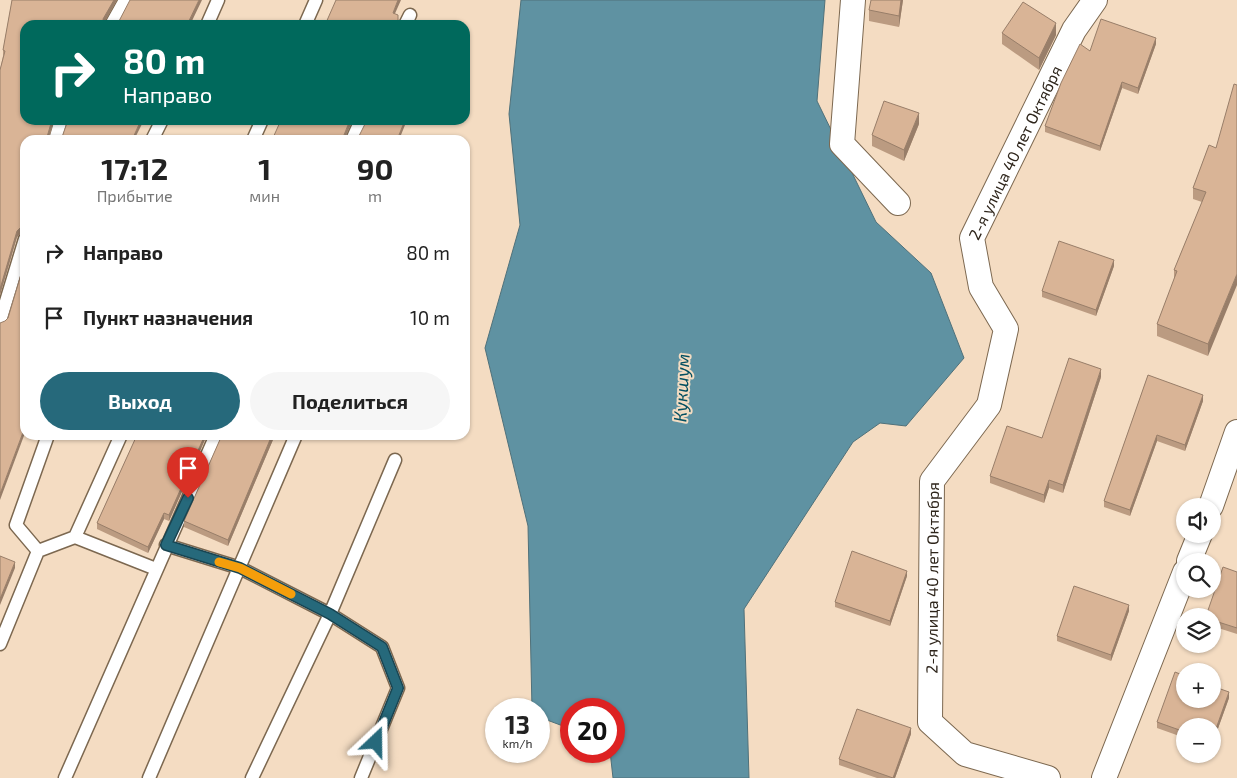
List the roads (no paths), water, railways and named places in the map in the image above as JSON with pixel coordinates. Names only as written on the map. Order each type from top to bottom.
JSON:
[{"type":"street","points":[[853,0],[842,144],[898,203]]},
{"type":"street","name":"2-я улица 40 лет Октября","points":[[1048,778],[965,754],[930,722],[932,480],[989,404],[1006,329],[981,287],[972,238],[1074,30],[1095,0]]},
{"type":"street","points":[[1216,498],[1230,477],[1237,432]]},
{"type":"street","points":[[1104,778],[1176,595]]},
{"type":"lane","points":[[114,20],[125,0]]},
{"type":"lane","points":[[208,20],[218,0]]},
{"type":"lane","points":[[306,20],[316,0]]},
{"type":"lane","points":[[0,321],[20,255]]},
{"type":"lane","points":[[38,551],[16,526],[46,440]]},
{"type":"lane","points":[[75,537],[119,440]]},
{"type":"lane","points":[[65,778],[214,440]]},
{"type":"lane","points":[[149,778],[294,440]]},
{"type":"lane","points":[[252,778],[330,614],[395,460]]},
{"type":"lane","points":[[0,644],[38,551],[75,537],[156,569]]},
{"type":"lane","points":[[166,545],[240,568],[330,614],[382,647],[398,688],[360,778]]},
{"type":"water","name":"Кукшум","points":[[521,0],[825,0],[817,101],[876,222],[931,273],[964,358],[906,426],[880,423],[853,442],[744,609],[749,778],[613,778],[611,763],[625,763],[625,698],[560,698],[560,725],[550,721],[550,698],[532,698],[528,526],[485,348],[520,225],[509,114]]}]
